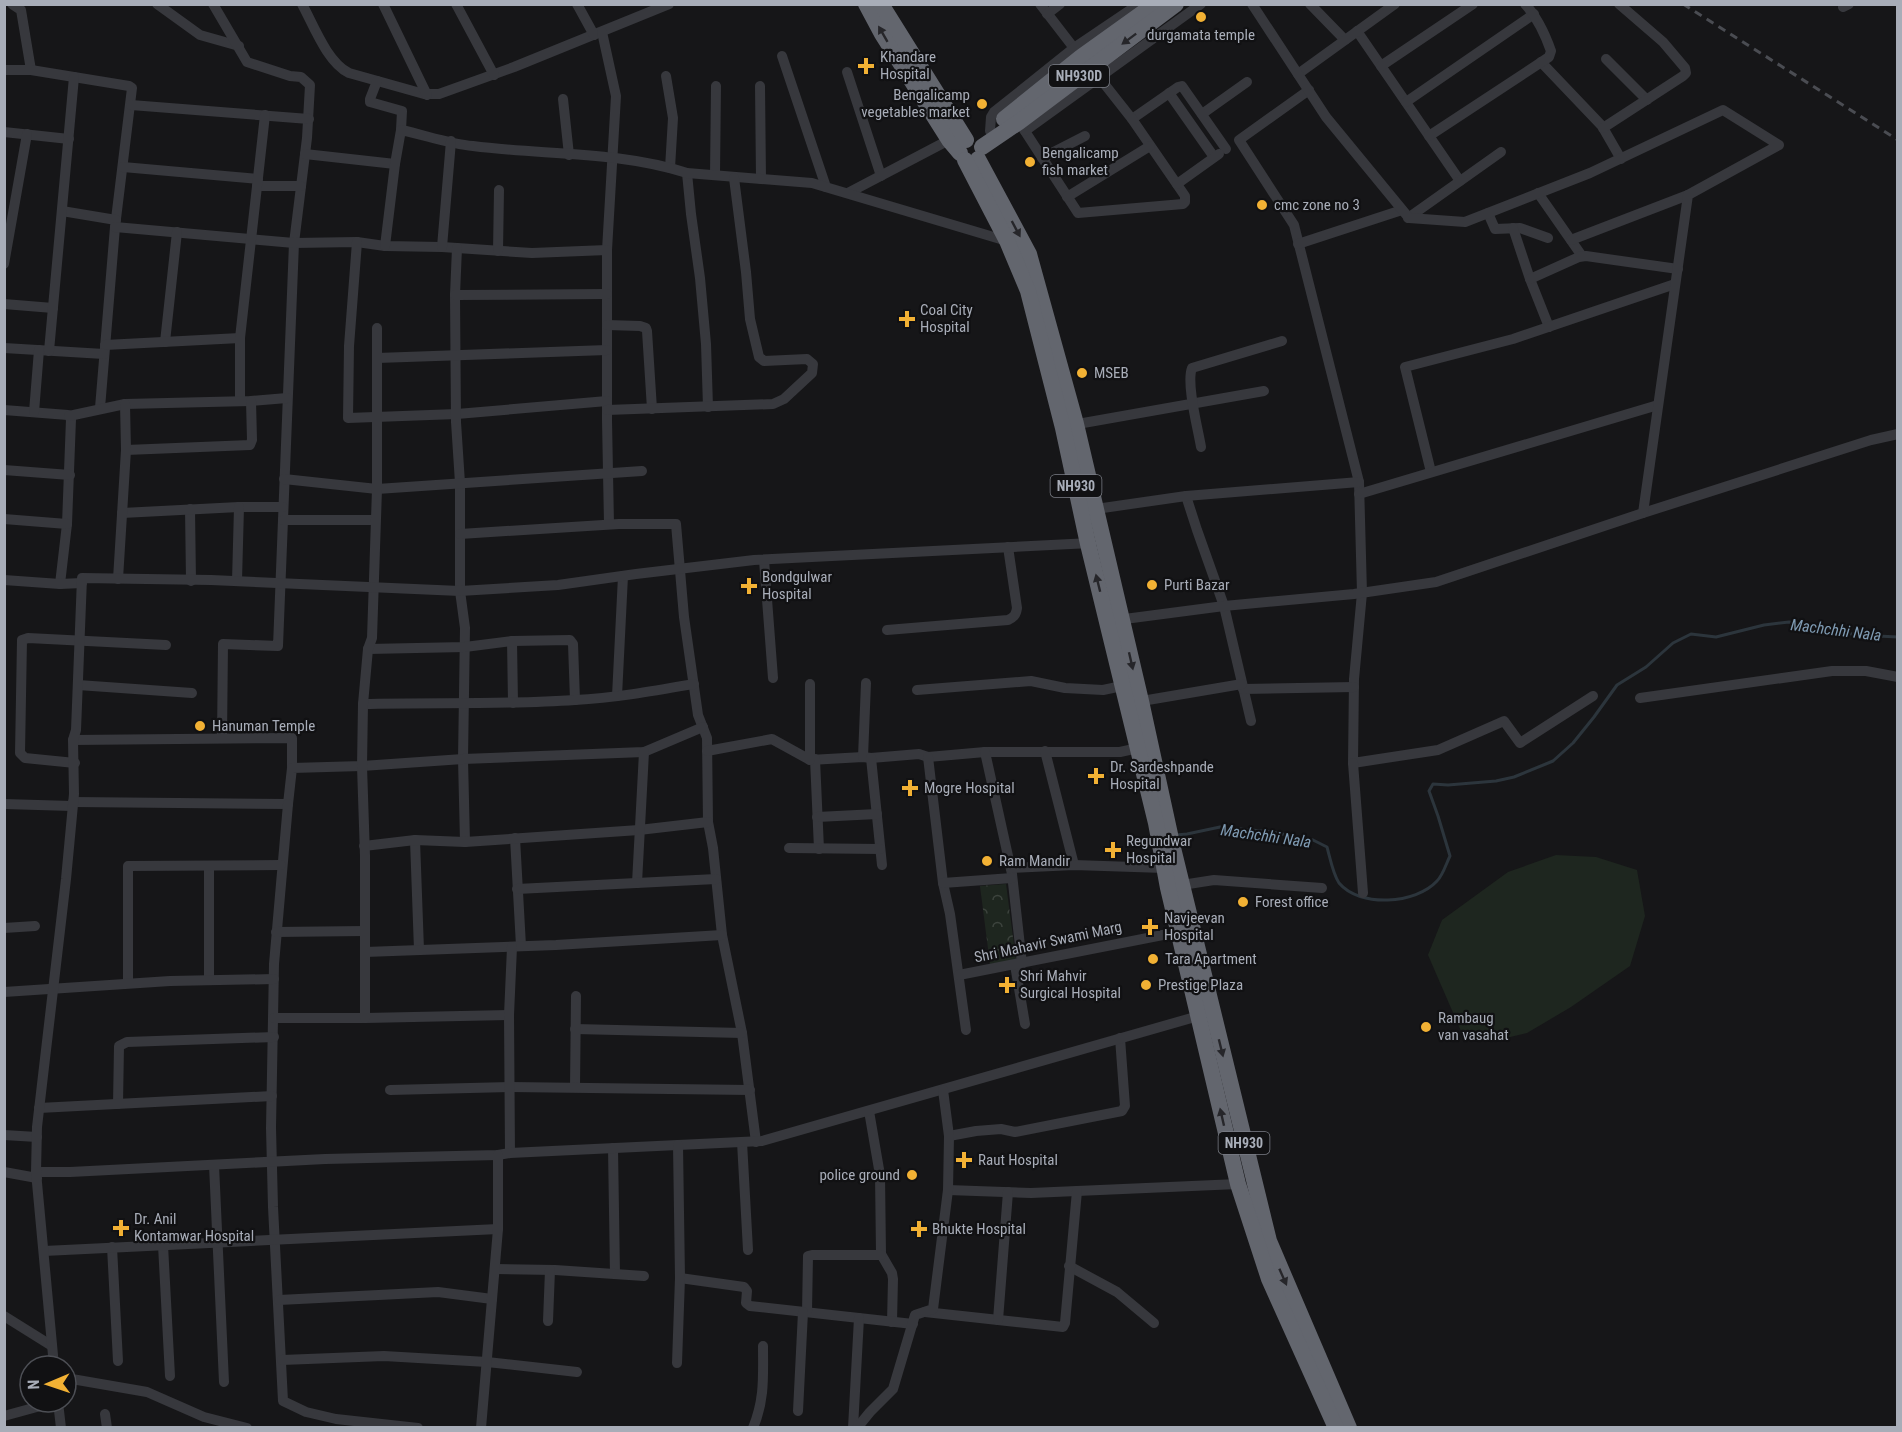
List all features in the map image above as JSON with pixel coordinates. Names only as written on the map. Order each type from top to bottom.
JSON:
[{"type":"highway","name":"NH930","points":[[866,4],[882,34],[949,140],[974,147]]},
{"type":"highway","name":"NH930D","points":[[974,147],[1086,62],[1176,4]]},
{"type":"highway","name":"NH930","points":[[882,5],[974,147],[1029,254],[1167,850],[1182,885],[1204,1014],[1238,1184],[1269,1278],[1336,1428]]},
{"type":"highway","name":"NH930D","points":[[974,147],[1022,126],[1146,6]]},
{"type":"highway","name":"NH930","points":[[974,147],[1007,241],[1028,291],[1069,426]]},
{"type":"highway","name":"NH930","points":[[1079,468],[1096,509],[1096,543]]},
{"type":"highway","name":"NH930","points":[[1114,620],[1113,688],[1134,702]]},
{"type":"highway","name":"NH930","points":[[1134,702],[1136,748],[1160,815]]},
{"type":"highway","name":"NH930","points":[[1167,850],[1164,868],[1178,932],[1204,1014],[1271,1249],[1349,1428]]},
{"type":"street","points":[[12,4],[21,10],[31,70]]},
{"type":"street","points":[[213,4],[249,64],[305,79],[310,85],[309,119],[294,243],[278,646],[223,644],[222,738]]},
{"type":"street","points":[[302,4],[335,63],[374,87],[427,95],[447,93],[669,4]]},
{"type":"street","points":[[383,4],[427,95]]},
{"type":"street","points":[[456,4],[494,75]]},
{"type":"street","points":[[577,4],[598,33],[616,96],[607,250],[609,524]]},
{"type":"street","points":[[1022,126],[1075,211],[1082,213],[1185,202],[1186,199],[1177,184],[1132,119],[1040,4]]},
{"type":"street","points":[[1047,14],[1060,4]]},
{"type":"street","points":[[1086,62],[1201,4]]},
{"type":"street","points":[[1252,4],[1326,117],[1405,214],[1465,222],[1590,173],[1723,110],[1779,145],[1688,195],[1571,240]]},
{"type":"street","points":[[1310,4],[1345,40]]},
{"type":"street","points":[[1298,74],[1395,4]]},
{"type":"street","points":[[1381,66],[1473,4]]},
{"type":"street","points":[[1430,136],[1549,57],[1551,51],[1545,34],[1534,14],[1525,4]]},
{"type":"street","points":[[1603,128],[1686,73],[1685,68],[1663,42],[1619,4]]},
{"type":"street","points":[[160,6],[204,36],[242,52]]},
{"type":"street","points":[[1406,102],[1534,14]]},
{"type":"street","points":[[1357,31],[1460,181]]},
{"type":"street","points":[[782,56],[826,187]]},
{"type":"street","points":[[1606,59],[1647,100]]},
{"type":"street","points":[[1541,62],[1603,128],[1621,159]]},
{"type":"street","points":[[4,70],[31,70],[131,87],[133,90],[116,223],[100,408]]},
{"type":"street","points":[[847,72],[881,176]]},
{"type":"street","points":[[666,76],[673,118],[670,168]]},
{"type":"street","points":[[34,412],[52,308],[74,77]]},
{"type":"street","points":[[1202,114],[1247,82]]},
{"type":"street","points":[[715,174],[716,86]]},
{"type":"street","points":[[1132,119],[1182,86],[1226,149]]},
{"type":"street","points":[[374,87],[370,102],[402,111],[385,246]]},
{"type":"street","points":[[760,87],[761,179]]},
{"type":"street","points":[[1177,184],[1309,90]]},
{"type":"street","points":[[1169,93],[1214,157]]},
{"type":"street","points":[[563,99],[569,155]]},
{"type":"street","points":[[131,105],[309,119]]},
{"type":"street","points":[[126,450],[250,445],[252,440],[240,338],[265,115]]},
{"type":"street","points":[[401,130],[470,146],[612,159],[687,173],[812,183],[1007,241]]},
{"type":"street","points":[[4,132],[69,139]]},
{"type":"street","points":[[4,264],[27,134]]},
{"type":"street","points":[[1042,158],[1085,136]]},
{"type":"street","points":[[848,193],[949,140]]},
{"type":"street","points":[[1239,140],[1294,225],[1359,482],[1362,592],[1354,687],[1353,763],[1363,893]]},
{"type":"street","points":[[442,247],[451,141]]},
{"type":"street","points":[[1067,196],[1150,146]]},
{"type":"street","points":[[1298,244],[1405,214],[1460,181],[1501,152]]},
{"type":"street","points":[[305,154],[395,164]]},
{"type":"street","points":[[123,167],[302,186]]},
{"type":"street","points":[[687,173],[706,344],[708,407]]},
{"type":"street","points":[[357,242],[349,346],[348,418],[607,406],[652,409],[773,404],[784,399],[812,373],[813,364],[807,359],[764,361],[759,357],[750,319],[734,178]]},
{"type":"street","points":[[498,251],[499,190]]},
{"type":"street","points":[[1538,194],[1582,256]]},
{"type":"street","points":[[1643,513],[1688,195]]},
{"type":"street","points":[[62,211],[116,223],[177,232],[294,243],[357,242],[385,246],[532,253],[607,250]]},
{"type":"street","points":[[1488,213],[1495,229],[1524,228],[1548,238]]},
{"type":"street","points":[[1514,228],[1548,327]]},
{"type":"street","points":[[165,342],[177,232]]},
{"type":"street","points":[[457,248],[455,295],[460,483],[460,591],[465,628],[463,759],[465,842]]},
{"type":"street","points":[[1530,279],[1582,256],[1678,270]]},
{"type":"street","points":[[1431,472],[1405,367],[1513,339],[1675,284]]},
{"type":"street","points":[[455,295],[607,294]]},
{"type":"street","points":[[4,304],[52,308]]},
{"type":"street","points":[[607,325],[646,328],[652,409]]},
{"type":"street","points":[[365,1018],[363,705],[372,638],[374,587],[378,417],[377,328]]},
{"type":"street","points":[[4,348],[105,349],[165,342],[240,338]]},
{"type":"street","points":[[1201,447],[1193,404],[1190,373],[1192,368],[1282,342]]},
{"type":"street","points":[[377,358],[607,350]]},
{"type":"street","points":[[1069,426],[1264,392]]},
{"type":"street","points":[[4,410],[69,416],[125,404],[287,398]]},
{"type":"street","points":[[118,579],[126,450],[125,404]]},
{"type":"street","points":[[1359,494],[1658,405]]},
{"type":"street","points":[[60,584],[70,475],[72,421],[69,416]]},
{"type":"street","points":[[1114,620],[1436,582],[1643,513],[1871,440],[1898,434]]},
{"type":"street","points":[[4,470],[70,475]]},
{"type":"street","points":[[284,479],[377,489],[642,471]]},
{"type":"street","points":[[1096,509],[1186,496],[1359,482]]},
{"type":"street","points":[[1186,496],[1224,606],[1251,721]]},
{"type":"street","points":[[237,581],[239,507]]},
{"type":"street","points":[[122,513],[283,507]]},
{"type":"street","points":[[190,509],[191,580]]},
{"type":"street","points":[[4,519],[67,524]]},
{"type":"street","points":[[283,520],[374,520]]},
{"type":"street","points":[[460,534],[609,524],[676,524],[684,617],[698,715],[707,738],[708,822],[722,935],[742,1032],[756,1142]]},
{"type":"street","points":[[53,1354],[37,1175],[37,1137],[73,804],[75,763],[73,740],[76,730],[81,640],[82,578],[237,581],[460,591],[558,585],[764,560],[1096,543]]},
{"type":"street","points":[[887,630],[1014,618],[1017,609],[1008,547]]},
{"type":"street","points":[[764,560],[773,678]]},
{"type":"street","points":[[617,696],[623,576]]},
{"type":"street","points":[[4,580],[60,584],[82,583]]},
{"type":"street","points":[[75,763],[25,758],[20,753],[22,640],[28,638],[166,645]]},
{"type":"street","points":[[369,650],[570,640],[573,644],[575,700]]},
{"type":"street","points":[[512,642],[513,703]]},
{"type":"street","points":[[1640,698],[1832,671],[1866,671],[1898,677]]},
{"type":"street","points":[[917,690],[1031,681],[1065,688],[1113,688]]},
{"type":"street","points":[[866,683],[867,757],[877,814],[882,865]]},
{"type":"street","points":[[363,705],[575,700],[694,684]]},
{"type":"street","points":[[810,684],[812,759],[819,849]]},
{"type":"street","points":[[78,685],[192,693]]},
{"type":"street","points":[[1134,702],[1242,686],[1354,687]]},
{"type":"street","points":[[1353,763],[1438,750],[1504,721],[1520,743],[1593,696]]},
{"type":"street","points":[[292,768],[644,752],[703,727]]},
{"type":"street","points":[[73,740],[291,738],[292,768],[276,932],[272,1096],[272,1162],[283,1401],[306,1412],[336,1419],[418,1428]]},
{"type":"street","points":[[707,752],[772,738],[812,759],[920,754],[928,757],[1045,751],[1120,752],[1136,748]]},
{"type":"street","points":[[1045,751],[1074,865]]},
{"type":"street","points":[[637,883],[644,752]]},
{"type":"street","points":[[985,753],[1012,873],[1018,964],[1025,1024]]},
{"type":"street","points":[[928,757],[943,883],[950,915],[966,1030]]},
{"type":"street","points":[[4,804],[288,804]]},
{"type":"street","points":[[817,817],[877,814]]},
{"type":"street","points":[[364,846],[415,840],[465,842],[639,830],[708,822]]},
{"type":"street","points":[[510,1152],[509,1015],[516,946],[515,838]]},
{"type":"street","points":[[415,840],[419,950]]},
{"type":"street","points":[[789,848],[880,849]]},
{"type":"street","points":[[128,983],[128,866],[281,865]]},
{"type":"street","points":[[943,883],[1074,865],[1164,868]]},
{"type":"street","points":[[209,866],[209,980]]},
{"type":"street","points":[[517,889],[716,879]]},
{"type":"street","points":[[1182,885],[1214,880],[1323,888]]},
{"type":"street","points":[[4,928],[36,926]]},
{"type":"street","points":[[276,932],[365,931]]},
{"type":"street","name":"Shri Mahavir Swami Marg","points":[[959,975],[1178,932]]},
{"type":"street","points":[[365,952],[722,935]]},
{"type":"street","points":[[4,992],[128,983],[274,979]]},
{"type":"street","points":[[575,1087],[576,996]]},
{"type":"street","points":[[4,1172],[37,1175],[272,1162],[498,1155],[510,1152],[762,1142],[1204,1014]]},
{"type":"street","points":[[274,1018],[509,1015]]},
{"type":"street","points":[[575,1029],[742,1032]]},
{"type":"street","points":[[118,1104],[118,1046],[127,1042],[273,1037]]},
{"type":"street","points":[[950,1136],[1001,1129],[1015,1132],[1122,1111],[1125,1106],[1120,1038]]},
{"type":"street","points":[[390,1090],[575,1087],[750,1090]]},
{"type":"street","points":[[855,1428],[892,1389],[915,1314],[933,1309],[948,1190],[950,1136],[943,1090]]},
{"type":"street","points":[[39,1108],[272,1096]]},
{"type":"street","points":[[869,1111],[880,1175],[881,1255],[893,1276],[892,1322]]},
{"type":"street","points":[[4,1136],[37,1137]]},
{"type":"street","points":[[742,1142],[748,1250]]},
{"type":"street","points":[[677,1363],[680,1278],[678,1145]]},
{"type":"street","points":[[613,1148],[615,1274]]},
{"type":"street","points":[[482,1428],[498,1229],[498,1155]]},
{"type":"street","points":[[214,1165],[224,1382]]},
{"type":"street","points":[[948,1190],[1077,1191],[1238,1184]]},
{"type":"street","points":[[925,1312],[1063,1327],[1077,1191]]},
{"type":"street","points":[[998,1320],[1008,1192]]},
{"type":"street","points":[[44,1251],[498,1229]]},
{"type":"street","points":[[163,1245],[170,1376]]},
{"type":"street","points":[[112,1247],[118,1361]]},
{"type":"street","points":[[798,1411],[808,1256],[881,1255]]},
{"type":"street","points":[[1069,1266],[1117,1292],[1154,1323]]},
{"type":"street","points":[[495,1269],[644,1276]]},
{"type":"street","points":[[548,1321],[550,1270]]},
{"type":"street","points":[[680,1278],[744,1287],[747,1291],[746,1303],[748,1305],[913,1324]]},
{"type":"street","points":[[279,1300],[438,1292],[492,1299]]},
{"type":"street","points":[[4,1316],[52,1346]]},
{"type":"street","points":[[855,1428],[859,1318]]},
{"type":"street","points":[[753,1428],[763,1396],[763,1346]]},
{"type":"street","points":[[282,1360],[384,1356],[487,1362],[577,1372]]},
{"type":"street","points":[[78,1380],[147,1392],[204,1417],[247,1428]]},
{"type":"street","points":[[105,1414],[107,1428]]},
{"type":"green space","points":[[1556,855],[1596,857],[1637,870],[1645,916],[1630,966],[1571,1007],[1527,1033],[1489,1042],[1461,1031],[1428,955],[1442,920],[1508,872]]},
{"type":"green space","points":[[1006,884],[1016,960],[990,964],[980,886]]},
{"type":"waterway","name":"Machchhi Nala","points":[[1176,835],[1220,827],[1272,832],[1313,840],[1327,847],[1337,879],[1348,891],[1360,896],[1388,900],[1416,895],[1437,881],[1450,856],[1429,791],[1433,784],[1496,781],[1514,777],[1553,761],[1573,743],[1617,685],[1646,667],[1673,643],[1691,634],[1716,637],[1764,625],[1789,622],[1857,635],[1898,637]]},
{"type":"railway","points":[[1683,4],[1898,140]]},
{"type":"place","name":"durgamata temple","points":[[1201,17]]},
{"type":"place","name":"Khandare Hospital","points":[[866,66]]},
{"type":"place","name":"Bengalicamp vegetables market","points":[[982,104]]},
{"type":"place","name":"Bengalicamp fish market","points":[[1030,162]]},
{"type":"place","name":"cmc zone no 3","points":[[1262,205]]},
{"type":"place","name":"Coal City Hospital","points":[[907,319]]},
{"type":"place","name":"MSEB","points":[[1082,373]]},
{"type":"place","name":"Purti Bazar","points":[[1152,585]]},
{"type":"place","name":"Bondgulwar Hospital","points":[[749,586]]},
{"type":"place","name":"Hanuman Temple","points":[[200,726]]},
{"type":"place","name":"Dr. Sardeshpande Hospital","points":[[1096,776]]},
{"type":"place","name":"Mogre Hospital","points":[[910,788]]},
{"type":"place","name":"Regundwar Hospital","points":[[1113,850]]},
{"type":"place","name":"Ram Mandir","points":[[987,861]]},
{"type":"place","name":"Forest office","points":[[1243,902]]},
{"type":"place","name":"Navjeevan Hospital","points":[[1150,927]]},
{"type":"place","name":"Tara Apartment","points":[[1153,959]]},
{"type":"place","name":"Shri Mahvir Surgical Hospital","points":[[1007,985]]},
{"type":"place","name":"Prestige Plaza","points":[[1146,985]]},
{"type":"place","name":"Rambaug van vasahat","points":[[1426,1027]]},
{"type":"place","name":"Raut Hospital","points":[[964,1160]]},
{"type":"place","name":"police ground","points":[[912,1175]]},
{"type":"place","name":"Dr. Anil Kontamwar Hospital","points":[[121,1228]]},
{"type":"place","name":"Bhukte Hospital","points":[[919,1229]]}]
